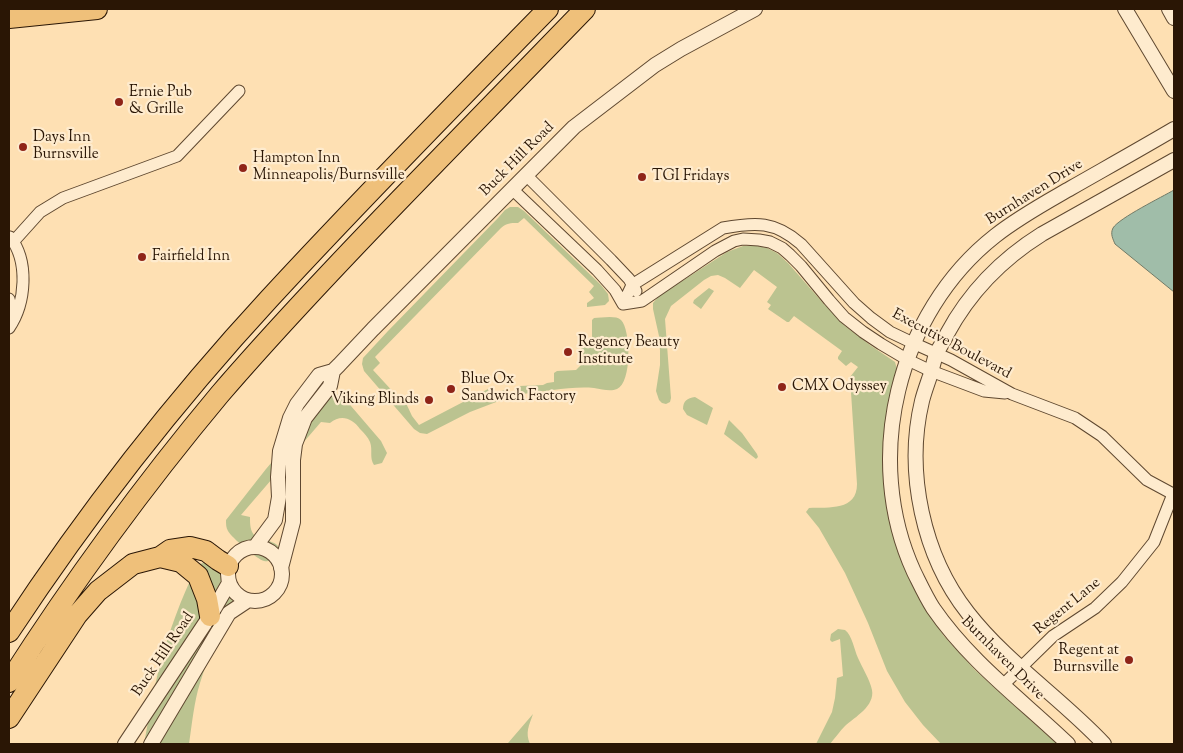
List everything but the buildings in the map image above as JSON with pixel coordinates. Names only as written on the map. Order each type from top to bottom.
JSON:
[{"type":"highway","points":[[9,18],[97,9]]},
{"type":"highway","points":[[9,632],[69,544],[106,494],[214,361],[268,299],[548,9]]},
{"type":"highway","points":[[9,682],[92,559],[220,394],[347,255],[585,9]]},
{"type":"highway","points":[[9,718],[78,615],[98,591],[133,564],[160,557],[170,550],[190,547],[206,551],[218,560],[228,575]]},
{"type":"highway","points":[[160,557],[181,562],[198,576],[207,600],[210,616]]},
{"type":"street","name":"Buck Hill Road","points":[[255,546],[275,520],[279,497],[280,451],[290,418],[297,404],[319,375],[333,370],[574,127],[655,65],[755,9]]},
{"type":"street","points":[[1125,9],[1174,91]]},
{"type":"street","points":[[1169,9],[1174,18]]},
{"type":"street","points":[[12,323],[20,303],[23,287],[19,252],[11,239],[40,212],[63,198],[176,156],[239,91]]},
{"type":"street","name":"Burnhaven Drive","points":[[1068,744],[962,645],[932,606],[914,572],[902,541],[892,496],[890,448],[896,399],[913,343],[928,314],[969,259],[995,236],[1026,214],[1174,129]]},
{"type":"street","name":"Burnhaven Drive","points":[[1104,744],[981,629],[967,612],[944,576],[928,538],[922,515],[918,493],[916,446],[922,402],[936,354],[969,300],[990,275],[1025,244],[1174,160]]},
{"type":"street","points":[[526,174],[629,279],[642,301]]},
{"type":"street","points":[[512,189],[597,270],[615,290],[623,304]]},
{"type":"street","name":"Executive Boulevard","points":[[632,285],[723,228],[740,225],[770,225],[792,236],[802,244],[844,292],[871,318],[890,332],[951,360],[1012,394],[1075,418],[1102,436],[1146,480],[1174,494]]},
{"type":"street","name":"Executive Boulevard","points":[[623,304],[642,301],[715,251],[734,241],[743,239],[770,242],[782,248],[801,266],[844,317],[875,340],[908,360],[931,371],[984,391],[1012,394]]},
{"type":"street","points":[[623,304],[632,285]]},
{"type":"street","points":[[9,299],[12,323]]},
{"type":"street","name":"Buck Hill Road","points":[[281,568],[293,522],[293,460],[295,444],[305,418],[330,386],[333,370]]},
{"type":"street","name":"Regent Lane","points":[[1003,685],[1053,636],[1095,608],[1122,582],[1154,542],[1174,494]]},
{"type":"street","points":[[255,546],[271,552],[278,559],[281,568],[282,577],[274,594],[257,602],[247,601],[239,597],[233,591],[228,575],[232,558],[238,552],[255,546]]},
{"type":"street","name":"Buck Hill Road","points":[[125,744],[210,616],[228,575]]},
{"type":"street","name":"Buck Hill Road","points":[[151,744],[229,613],[247,601]]},
{"type":"green space","points":[[510,207],[518,207],[524,211],[601,285],[608,294],[609,301],[605,305],[587,307],[587,303],[594,298],[589,292],[594,286],[524,218],[518,223],[503,226],[375,357],[380,363],[373,370],[396,395],[405,401],[412,416],[419,425],[488,389],[491,396],[505,391],[506,396],[504,399],[470,412],[427,434],[420,433],[414,429],[364,371],[363,358]]},
{"type":"green space","points":[[743,246],[767,248],[777,253],[845,326],[895,362],[897,369],[885,427],[883,467],[894,538],[906,570],[923,606],[944,636],[975,670],[1057,744],[941,744],[905,702],[887,671],[845,573],[819,528],[806,512],[809,508],[841,506],[852,499],[856,493],[850,377],[858,367],[851,362],[846,366],[838,359],[842,351],[794,316],[787,322],[768,309],[771,305],[767,302],[777,287],[754,270],[740,288],[718,275],[711,276],[671,306],[665,319],[671,398],[670,402],[666,404],[659,400],[656,391],[660,351],[653,303],[659,296],[727,252]]},
{"type":"green space","points":[[709,288],[714,291],[701,309],[693,303],[694,300]]},
{"type":"green space","points":[[594,318],[619,318],[624,326],[627,334],[628,356],[622,385],[612,390],[567,388],[521,394],[518,392],[519,386],[543,385],[554,382],[554,373],[557,371],[576,370],[582,364],[581,341],[592,341],[592,320]]},
{"type":"green space","points":[[338,394],[345,399],[381,441],[387,453],[382,463],[374,465],[369,440],[353,422],[342,418],[330,423],[321,422],[241,515],[250,517],[251,530],[255,536],[272,542],[278,547],[278,555],[274,559],[268,561],[261,560],[230,534],[227,529],[226,520],[326,398],[329,395]]},
{"type":"green space","points":[[695,397],[713,408],[707,425],[687,415],[683,409],[686,400]]},
{"type":"green space","points":[[729,420],[742,433],[757,454],[758,457],[756,459],[724,434]]},
{"type":"green space","points":[[206,562],[216,565],[229,575],[240,587],[243,595],[204,671],[196,698],[189,744],[144,744],[153,695],[171,628],[196,568]]},
{"type":"green space","points":[[838,629],[845,630],[853,642],[858,658],[870,682],[872,696],[867,706],[845,726],[830,744],[816,744],[832,712],[837,678],[843,676],[840,639],[832,642],[830,640],[831,634]]},
{"type":"green space","points":[[533,714],[528,732],[530,744],[509,744],[508,743]]},
{"type":"shaded area","points":[[1174,190],[1174,292],[1115,244],[1112,232],[1113,228],[1123,219]]},
{"type":"place","name":"Ernie Pub & Grille","points":[[119,102]]},
{"type":"place","name":"Days Inn Burnsville","points":[[23,147]]},
{"type":"place","name":"Hampton Inn Minneapolis/Burnsville","points":[[243,168]]},
{"type":"place","name":"TGI Fridays","points":[[642,177]]},
{"type":"place","name":"Fairfield Inn","points":[[142,257]]},
{"type":"place","name":"Regency Beauty Institute","points":[[568,352]]},
{"type":"place","name":"CMX Odyssey","points":[[782,387]]},
{"type":"place","name":"Blue Ox Sandwich Factory","points":[[451,389]]},
{"type":"place","name":"Viking Blinds","points":[[429,400]]},
{"type":"place","name":"Regent at Burnsville","points":[[1129,660]]}]
